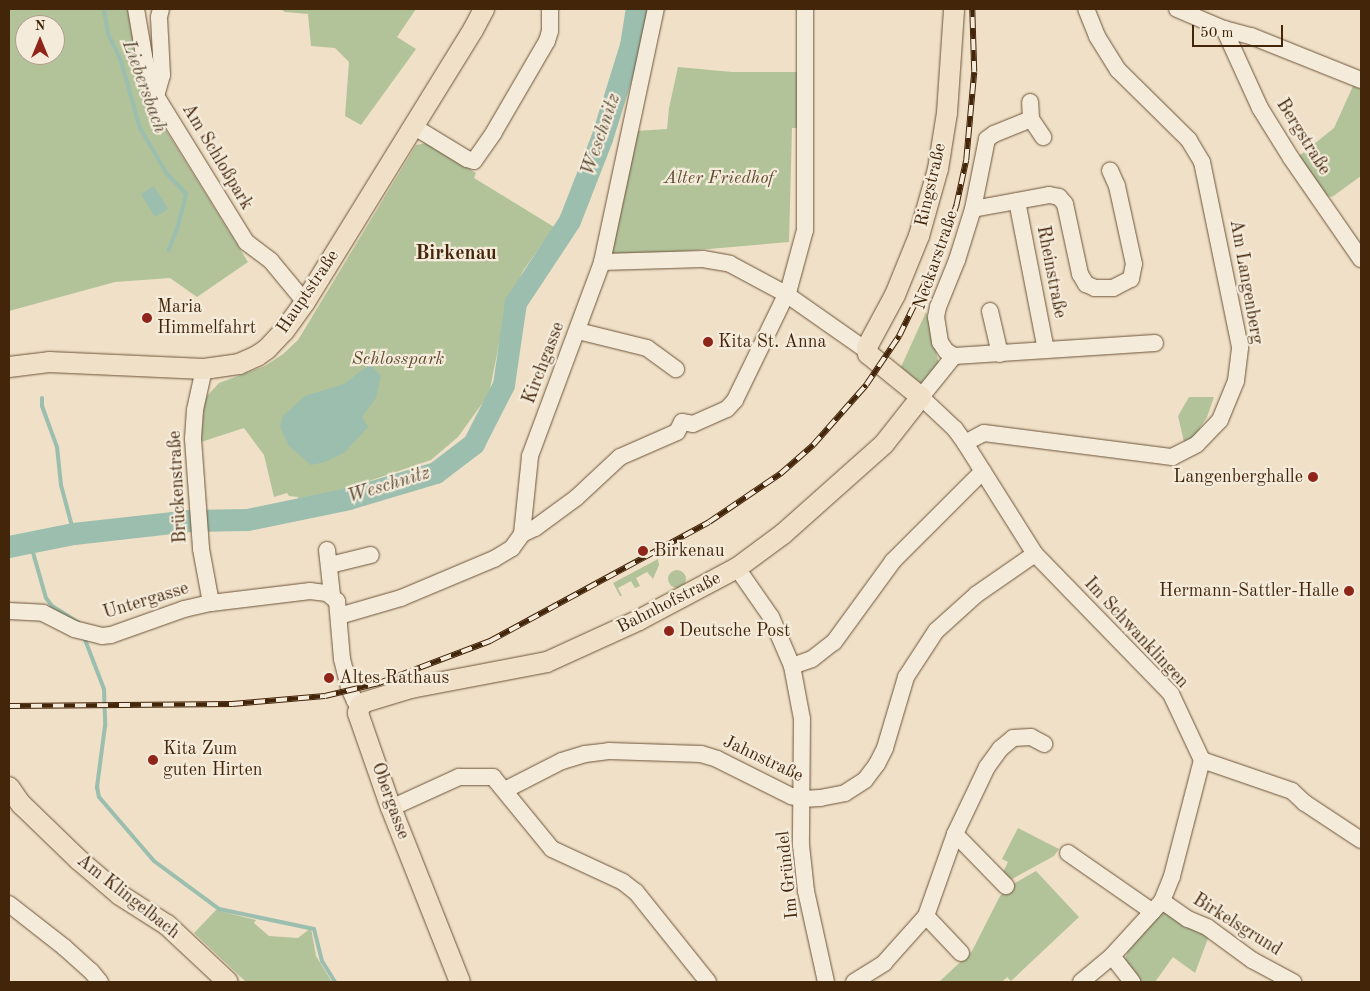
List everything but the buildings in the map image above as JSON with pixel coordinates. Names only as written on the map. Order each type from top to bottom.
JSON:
[{"type":"main road","name":"Hauptstraße","points":[[9,367],[49,362],[204,369],[229,366],[257,356],[284,331],[305,302],[473,30],[484,9]]},
{"type":"main road","name":"Ringstraße","points":[[866,350],[895,295],[919,236],[938,169],[947,113],[954,9]]},
{"type":"main road","points":[[866,350],[873,358],[921,397]]},
{"type":"main road","name":"Bahnhofstraße","points":[[360,706],[365,702],[411,688],[547,662],[639,620],[737,568],[783,534],[881,446],[921,397]]},
{"type":"main road","name":"Obergasse","points":[[360,706],[358,713],[391,808],[460,982]]},
{"type":"main road","name":"Am Klingelbach","points":[[9,788],[21,804],[80,861],[120,895],[167,925],[228,982]]},
{"type":"street","name":"Am Schloßpark","points":[[136,9],[145,61],[156,96],[246,242],[271,261],[305,302]]},
{"type":"street","points":[[156,96],[162,75],[160,9]]},
{"type":"street","points":[[413,126],[467,159],[474,161],[499,124],[547,41],[550,31],[550,9]]},
{"type":"street","name":"Kirchgasse","points":[[522,534],[530,456],[578,331],[602,262],[656,9]]},
{"type":"street","points":[[339,616],[391,601],[494,559],[512,548],[522,534],[535,528],[576,498],[620,457],[677,432],[682,422],[693,424],[727,409],[735,400],[786,294],[805,230],[805,9]]},
{"type":"street","name":"Am Langenberg","points":[[965,442],[984,432],[1172,457],[1197,444],[1220,420],[1236,381],[1240,347],[1202,162],[1189,140],[1118,70],[1097,36],[1086,9]]},
{"type":"street","points":[[1177,9],[1224,29],[1251,36],[1361,80]]},
{"type":"street","name":"Bergstraße","points":[[1224,29],[1260,108],[1291,158],[1361,259]]},
{"type":"street","points":[[1030,102],[1031,120],[1043,137]]},
{"type":"street","points":[[973,210],[987,139],[994,134],[1031,120]]},
{"type":"street","name":"Neckarstraße","points":[[954,356],[946,351],[940,342],[936,317],[958,260],[973,210],[1049,195],[1059,197],[1065,204],[1080,274],[1086,284],[1108,288],[1122,285],[1131,279],[1134,264],[1117,186],[1110,170]]},
{"type":"street","name":"Rheinstraße","points":[[1016,201],[1046,350]]},
{"type":"street","points":[[602,262],[703,259],[721,261],[740,268],[786,294],[866,350]]},
{"type":"street","points":[[990,311],[1000,354]]},
{"type":"street","points":[[578,331],[647,348],[676,369]]},
{"type":"street","points":[[921,397],[954,356],[1155,343]]},
{"type":"street","name":"Brückenstraße","points":[[204,369],[195,410],[194,467],[199,499],[201,549],[211,603]]},
{"type":"street","name":"Im Schwanklingen","points":[[921,397],[955,429],[965,442],[1035,554],[1171,694],[1202,760]]},
{"type":"street","points":[[792,666],[812,659],[834,642],[893,561],[983,471]]},
{"type":"street","name":"Jahnstraße","points":[[505,790],[562,761],[585,754],[609,750],[682,752],[717,759],[779,792],[802,798],[845,794],[866,780],[885,748],[906,677],[936,631],[976,594],[1035,554]]},
{"type":"street","name":"Obergasse","points":[[360,706],[355,702],[342,659],[339,616],[337,601],[332,595],[329,558],[371,556]]},
{"type":"street","name":"Im Gründel","points":[[737,568],[771,617],[792,666],[802,719],[801,845],[806,890],[826,982]]},
{"type":"street","name":"Untergasse","points":[[9,611],[43,613],[90,635],[111,635],[184,609],[211,603],[310,591],[332,595]]},
{"type":"street","points":[[854,982],[884,963],[926,916],[956,834],[987,767],[1000,749],[1013,738],[1031,737],[1044,744]]},
{"type":"street","points":[[1081,982],[1112,956],[1158,906],[1172,876],[1202,760],[1292,791],[1305,803],[1361,840]]},
{"type":"street","points":[[391,808],[450,780],[467,775],[493,777],[552,849],[623,882],[636,892],[708,982]]},
{"type":"street","points":[[956,834],[1006,886]]},
{"type":"street","name":"Birkelsgrund","points":[[1068,853],[1158,906],[1207,927],[1252,960],[1293,982]]},
{"type":"street","points":[[9,904],[64,947],[91,971],[100,982]]},
{"type":"street","points":[[926,916],[961,953]]},
{"type":"street","points":[[1112,956],[1132,982]]},
{"type":"green space","points":[[9,9],[129,9],[149,103],[248,262],[197,297],[170,278],[115,282],[9,311]]},
{"type":"green space","points":[[281,9],[416,9],[397,37],[416,49],[361,125],[345,116],[349,62],[335,48],[311,46],[308,14],[285,12]]},
{"type":"green space","name":"Alter Friedhof","points":[[678,67],[732,72],[802,72],[802,128],[792,128],[789,242],[615,257],[609,250],[636,131],[667,129],[669,108]]},
{"type":"green space","points":[[1353,86],[1361,89],[1361,176],[1332,197],[1327,196],[1299,156],[1334,128]]},
{"type":"green space","name":"Schlosspark","points":[[426,143],[476,173],[474,178],[554,227],[523,271],[510,298],[489,394],[458,437],[431,460],[313,500],[298,501],[298,497],[289,496],[287,493],[274,497],[264,455],[244,428],[201,442],[204,404],[207,396],[219,383],[265,366],[283,354],[298,340],[416,145]]},
{"type":"green space","points":[[926,312],[939,364],[923,385],[901,367]]},
{"type":"green space","points":[[1189,397],[1214,397],[1207,417],[1191,442],[1184,442],[1178,416]]},
{"type":"green space","points":[[658,559],[659,565],[653,579],[647,572],[636,578],[640,586],[635,588],[631,581],[618,588],[622,596],[620,596],[613,583]]},
{"type":"green space","points":[[673,570],[681,570],[686,575],[684,586],[673,588],[668,583],[668,575]]},
{"type":"green space","points":[[1018,828],[1059,849],[1054,856],[1012,879],[1004,880],[1001,876],[1008,862],[1002,859]]},
{"type":"green space","points":[[1036,871],[1079,917],[1011,981],[1007,977],[1002,982],[939,982],[972,951],[1000,896],[1015,883]]},
{"type":"green space","points":[[1164,909],[1210,933],[1195,973],[1173,957],[1155,982],[1137,982],[1127,967],[1125,959],[1128,951]]},
{"type":"green space","points":[[216,910],[256,920],[254,923],[269,936],[298,938],[311,928],[316,956],[332,982],[246,982],[194,933]]},
{"type":"shaded area","points":[[154,186],[168,209],[155,217],[141,194]]},
{"type":"shaded area","points":[[370,364],[381,376],[376,398],[362,417],[368,427],[345,452],[325,462],[311,465],[289,446],[280,427],[283,416],[305,396],[344,384]]},
{"type":"waterway","name":"Liebersbach","points":[[104,9],[108,34],[121,61],[140,128],[167,174],[186,194],[178,226],[169,250]]},
{"type":"waterway","name":"Weschnitz","points":[[9,547],[74,534],[189,521],[248,520],[349,499],[436,473],[474,444],[504,385],[516,303],[570,221],[602,139],[631,46],[637,9]]},
{"type":"waterway","name":"Liebersbach","points":[[42,398],[42,406],[57,447],[61,485],[74,534]]},
{"type":"waterway","points":[[30,542],[46,598],[52,606],[78,622],[80,626]]},
{"type":"waterway","points":[[84,637],[104,689],[105,726],[97,787],[99,797],[154,861],[219,909],[314,929],[322,961],[335,982]]},
{"type":"railway","points":[[9,706],[232,704],[325,696],[379,683],[490,641],[709,522],[780,474],[813,445],[866,385],[899,336],[940,252],[956,206],[966,160],[974,72],[972,9]]},
{"type":"place","name":"Maria Himmelfahrt","points":[[147,318]]},
{"type":"place","name":"Kita St. Anna","points":[[708,342]]},
{"type":"place","name":"Langenberghalle","points":[[1313,477]]},
{"type":"place","name":"Birkenau","points":[[643,551]]},
{"type":"place","name":"Hermann-Sattler-Halle","points":[[1349,591]]},
{"type":"place","name":"Deutsche Post","points":[[669,631]]},
{"type":"place","name":"Altes Rathaus","points":[[329,678]]},
{"type":"place","name":"Kita Zum guten Hirten","points":[[153,760]]},
{"type":"district","name":"Birkenau","points":[[456,254]]}]
